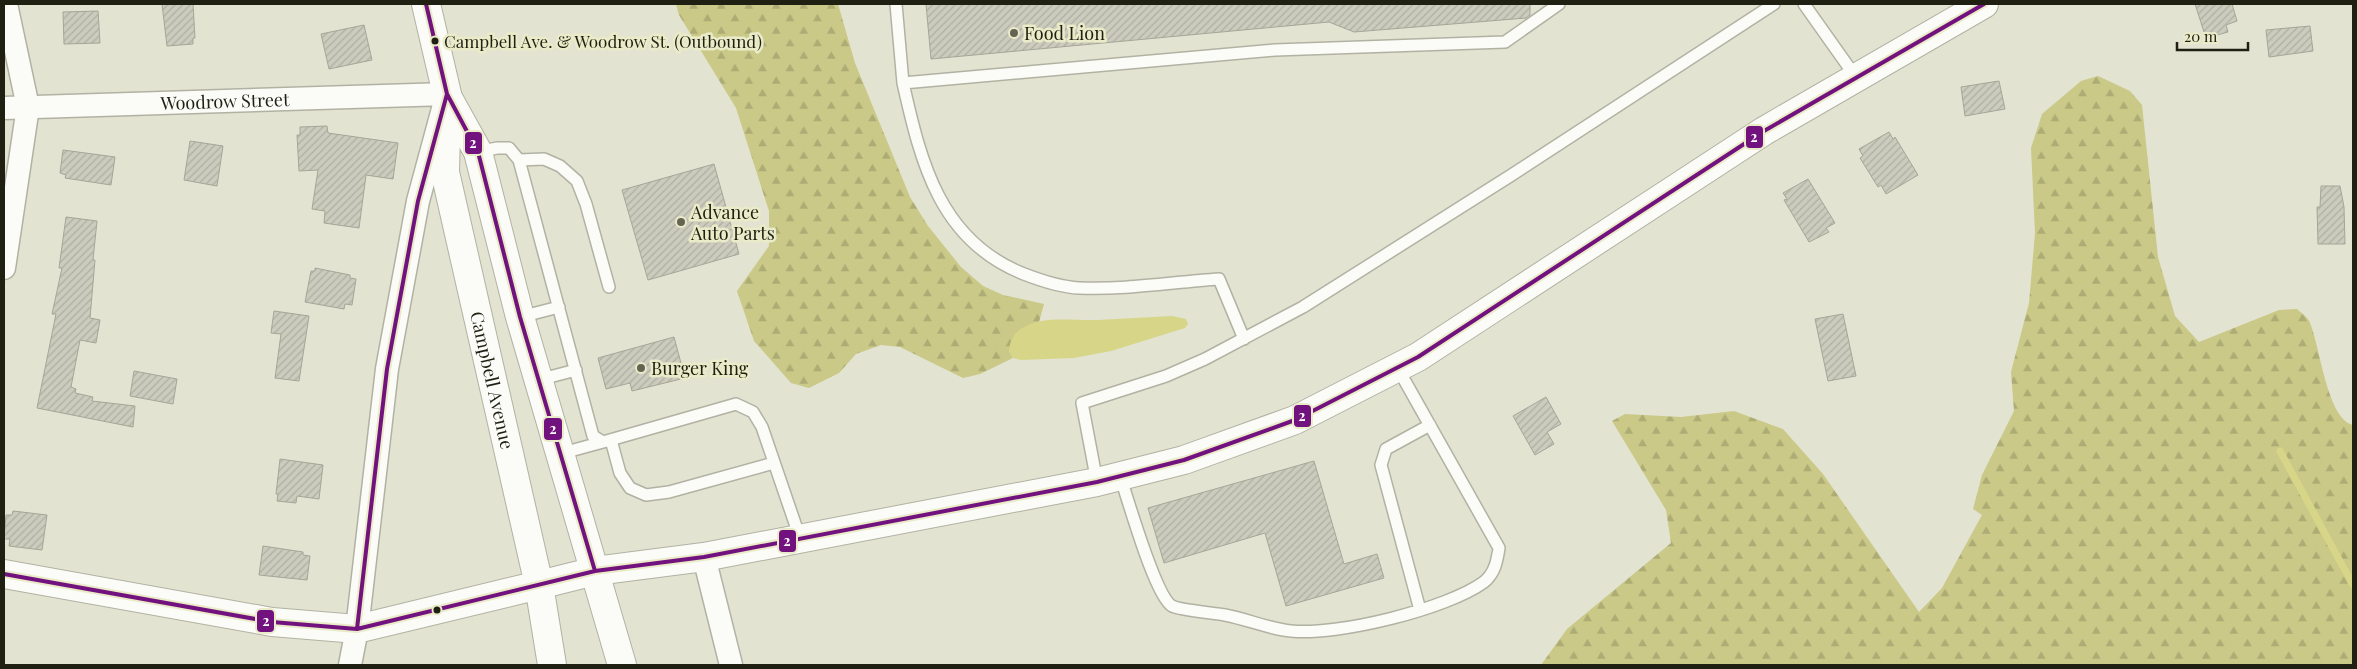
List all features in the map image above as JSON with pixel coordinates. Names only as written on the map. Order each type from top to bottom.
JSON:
[{"type":"main road","name":"Campbell Avenue","points":[[426,4],[447,94],[445,172],[539,585],[552,665]]},
{"type":"main road","points":[[4,574],[272,622],[357,629],[595,571],[704,557],[1108,479],[1184,460],[1295,420],[1418,356],[1764,130],[1855,76],[1984,4]]},
{"type":"main road","name":"Campbell Avenue","points":[[447,94],[478,152],[520,316],[622,665]]},
{"type":"street","points":[[4,268],[28,107],[6,4]]},
{"type":"street","name":"Woodrow Street","points":[[4,108],[447,94]]},
{"type":"street","name":"Campbell Avenue","points":[[350,665],[357,629],[387,369],[418,201],[447,94]]},
{"type":"street","points":[[704,557],[731,665]]},
{"type":"lane","points":[[896,4],[903,83],[922,160],[942,204],[956,225],[994,260],[1035,279],[1079,288],[1219,279],[1244,339]]},
{"type":"lane","points":[[903,83],[1275,50],[1505,42],[1559,4]]},
{"type":"lane","points":[[1397,367],[1499,548],[1496,566],[1485,581],[1444,603],[1337,630],[1291,631],[1228,615],[1172,606],[1165,598],[1108,479],[1082,403],[1166,376],[1244,339],[1303,307],[1493,187],[1774,4]]},
{"type":"lane","points":[[1804,4],[1855,76]]},
{"type":"lane","points":[[478,152],[497,148],[509,148],[519,160],[594,436],[607,441],[620,473],[630,488],[646,495],[669,492],[774,463]]},
{"type":"lane","points":[[519,160],[544,159],[560,166],[577,181],[586,204],[609,287]]},
{"type":"lane","points":[[520,316],[559,307]]},
{"type":"lane","points":[[538,380],[576,370]]},
{"type":"lane","points":[[559,454],[736,404],[753,412],[762,427],[800,538]]},
{"type":"lane","points":[[1420,610],[1381,465],[1386,449],[1430,425]]},
{"type":"green space","points":[[676,4],[838,4],[855,63],[910,197],[928,226],[961,267],[983,286],[1003,295],[1044,304],[1039,322],[1022,328],[1009,351],[1013,358],[980,374],[963,378],[900,347],[881,345],[856,354],[839,373],[809,388],[791,383],[754,341],[737,291],[769,246],[769,211],[736,108],[679,15]]},
{"type":"green space","points":[[2098,76],[2130,91],[2142,105],[2158,257],[2175,316],[2199,342],[2279,310],[2297,309],[2310,323],[2331,396],[2344,420],[2353,425],[2353,665],[1541,665],[1567,629],[1671,543],[1666,510],[1612,421],[1625,414],[1681,417],[1734,411],[1783,429],[1823,474],[1919,612],[1942,588],[1982,515],[1973,509],[1982,475],[2014,411],[2011,372],[2029,303],[2035,233],[2031,148],[2042,114],[2081,81]]},
{"type":"shaded area","points":[[1172,316],[1186,319],[1188,324],[1185,328],[1111,351],[1074,358],[1021,360],[1013,358],[1009,351],[1011,341],[1016,333],[1022,328],[1039,321]]},
{"type":"building","points":[[162,4],[193,4],[195,38],[193,38],[193,44],[167,46]]},
{"type":"building","points":[[926,4],[1530,4],[1530,15],[1526,18],[1354,32],[1329,22],[931,59]]},
{"type":"building","points":[[2195,4],[2232,4],[2237,21],[2226,25],[2228,32],[2206,38]]},
{"type":"building","points":[[98,11],[100,43],[64,44],[63,12]]},
{"type":"building","points":[[364,25],[372,60],[329,69],[321,34]]},
{"type":"building","points":[[2310,26],[2313,51],[2269,57],[2266,30]]},
{"type":"building","points":[[1999,81],[2005,109],[1965,116],[1961,87]]},
{"type":"building","points":[[327,126],[328,133],[398,143],[393,179],[366,175],[359,228],[324,223],[325,211],[312,209],[318,170],[299,171],[297,135],[300,135],[300,127]]},
{"type":"building","points":[[1889,132],[1893,139],[1895,137],[1918,175],[1886,194],[1881,185],[1878,187],[1860,158],[1863,156],[1859,149]]},
{"type":"building","points":[[190,141],[223,146],[217,186],[184,180]]},
{"type":"building","points":[[63,150],[115,157],[111,185],[65,178],[66,175],[60,173]]},
{"type":"building","name":"Advance Auto Parts","points":[[714,164],[739,254],[648,280],[622,190]]},
{"type":"building","points":[[1808,179],[1835,223],[1826,228],[1829,232],[1809,242],[1784,200],[1787,199],[1783,193]]},
{"type":"building","points":[[2321,186],[2340,186],[2344,207],[2345,244],[2318,244],[2317,207],[2320,207]]},
{"type":"building","points":[[66,217],[97,221],[90,318],[100,320],[96,343],[80,340],[71,387],[76,389],[75,393],[93,397],[92,401],[135,406],[133,427],[37,408],[56,314],[52,314],[62,268],[59,268]]},
{"type":"building","points":[[315,268],[350,275],[350,278],[356,279],[352,305],[345,304],[344,309],[305,302],[311,271],[315,271]]},
{"type":"building","points":[[274,311],[309,316],[299,381],[275,378],[281,334],[271,333]]},
{"type":"building","points":[[1843,314],[1856,376],[1828,381],[1815,319]]},
{"type":"building","name":"Burger King","points":[[674,337],[685,378],[632,391],[630,383],[606,389],[598,358]]},
{"type":"building","points":[[134,371],[177,379],[173,404],[130,396]]},
{"type":"building","points":[[1546,397],[1561,424],[1547,432],[1554,444],[1535,455],[1513,416]]},
{"type":"building","points":[[280,459],[323,465],[319,499],[297,496],[296,503],[277,501]]},
{"type":"building","points":[[1314,461],[1344,564],[1377,554],[1384,578],[1286,606],[1265,533],[1164,563],[1148,508]]},
{"type":"building","points":[[13,511],[47,515],[42,550],[9,546],[10,539],[4,539],[6,515],[12,515]]},
{"type":"building","points":[[263,546],[303,552],[303,555],[310,556],[307,580],[259,575]]},
{"type":"waterway","points":[[2280,451],[2353,585]]},
{"type":"transit line","name":"2","points":[[426,4],[447,94],[478,152],[520,317],[595,571]]},
{"type":"transit line","name":"2","points":[[4,574],[272,622],[357,629],[595,571],[704,557],[1097,482],[1184,460],[1295,420],[1418,357],[1764,131],[1984,4]]},
{"type":"transit line","name":"2","points":[[357,629],[387,369],[418,201],[447,94]]},
{"type":"place","name":"Food Lion","points":[[1014,33]]},
{"type":"place","name":"Campbell Ave. & Woodrow St. (Outbound)","points":[[435,41]]},
{"type":"place","name":"Advance Auto Parts","points":[[681,222]]},
{"type":"place","name":"Burger King","points":[[641,368]]}]
